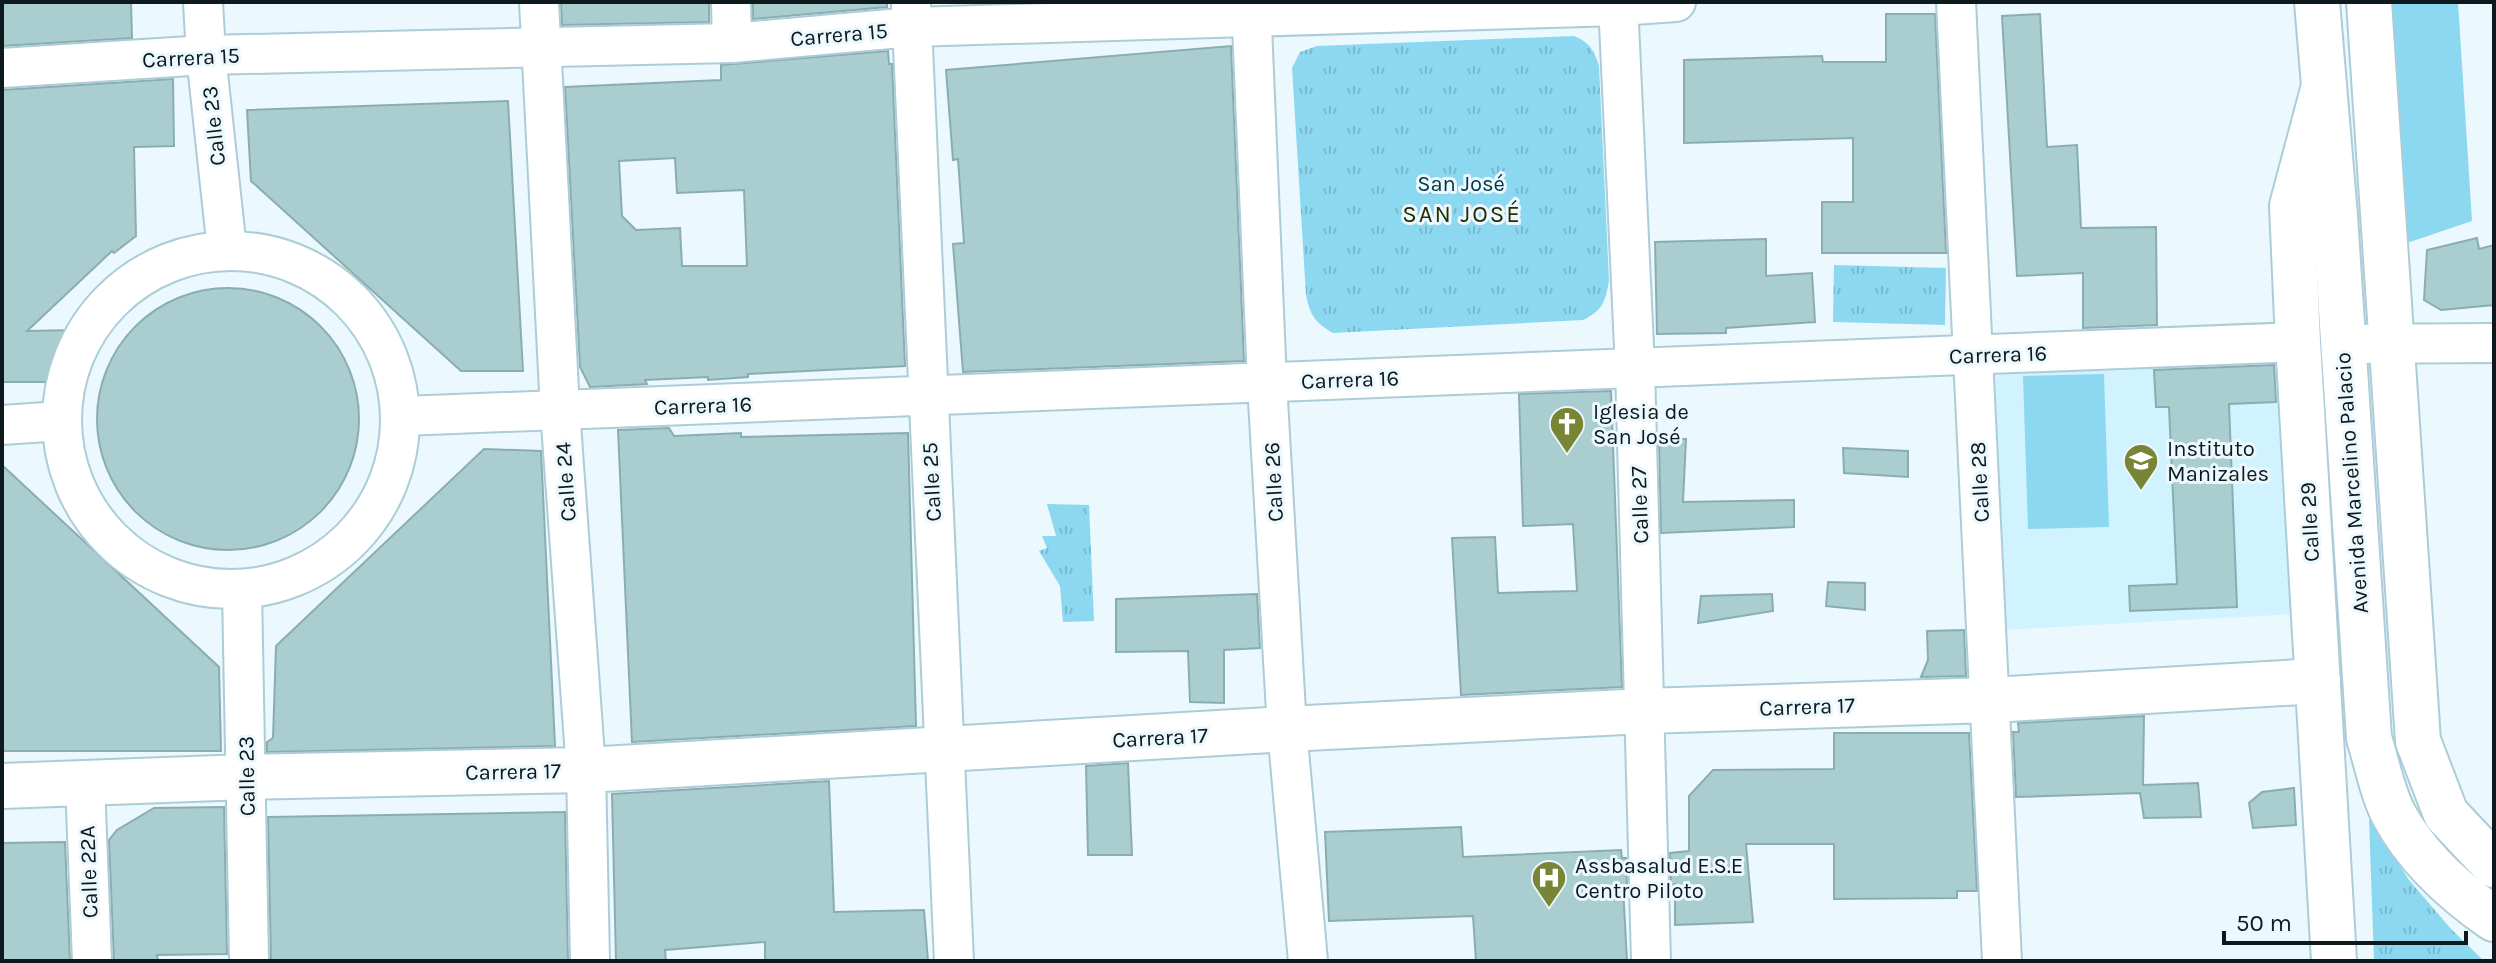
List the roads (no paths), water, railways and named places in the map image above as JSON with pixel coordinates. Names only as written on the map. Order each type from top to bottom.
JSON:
[{"type":"street","name":"Calle 23","points":[[203,2],[227,250]]},
{"type":"street","name":"Calle 24","points":[[539,2],[560,410],[586,770],[590,961]]},
{"type":"street","points":[[731,2],[732,43]]},
{"type":"street","name":"Carrera 15","points":[[2,68],[206,55],[732,43],[912,14],[1676,2]]},
{"type":"street","name":"Calle 28","points":[[1956,2],[2002,961]]},
{"type":"street","name":"Avenida Marcelino Palacio","points":[[2317,2],[2335,216],[2369,738],[2393,813],[2408,838],[2436,873],[2494,919]]},
{"type":"street","points":[[2369,2],[2418,741],[2446,814],[2494,865]]},
{"type":"street","name":"Calle 27","points":[[1619,4],[1635,368],[1651,961]]},
{"type":"street","name":"Calle 26","points":[[1251,10],[1267,383],[1287,729],[1308,961]]},
{"type":"street","name":"Calle 25","points":[[912,14],[954,961]]},
{"type":"street","name":"Calle 29","points":[[2323,87],[2292,206],[2334,961]]},
{"type":"street","points":[[227,250],[293,261],[350,297],[388,351],[403,416],[396,468],[374,515],[339,553],[293,579],[242,590],[187,585],[137,562],[116,543],[96,524],[70,475],[61,421],[66,378],[82,337],[109,302],[143,274],[183,257],[227,250]]},
{"type":"street","name":"Carrera 16","points":[[403,416],[2298,342]]},
{"type":"street","points":[[2342,344],[2494,343]]},
{"type":"street","points":[[2,425],[61,421]]},
{"type":"street","name":"Calle 23","points":[[242,590],[249,961]]},
{"type":"street","name":"Carrera 17","points":[[2,786],[586,770],[1287,729],[1645,711],[1991,700],[2318,681]]},
{"type":"street","name":"Calle 22A","points":[[85,783],[92,961]]},
{"type":"place","name":"Iglesia de San José","points":[[1567,455]]},
{"type":"place","name":"Instituto Manizales","points":[[2141,492]]},
{"type":"place","name":"Assbasalud E.S.E Centro Piloto","points":[[1549,909]]},
{"type":"district","name":"SAN JOSÉ","points":[[1462,214]]},
{"type":"park label","name":"San José","points":[[1461,183]]}]
